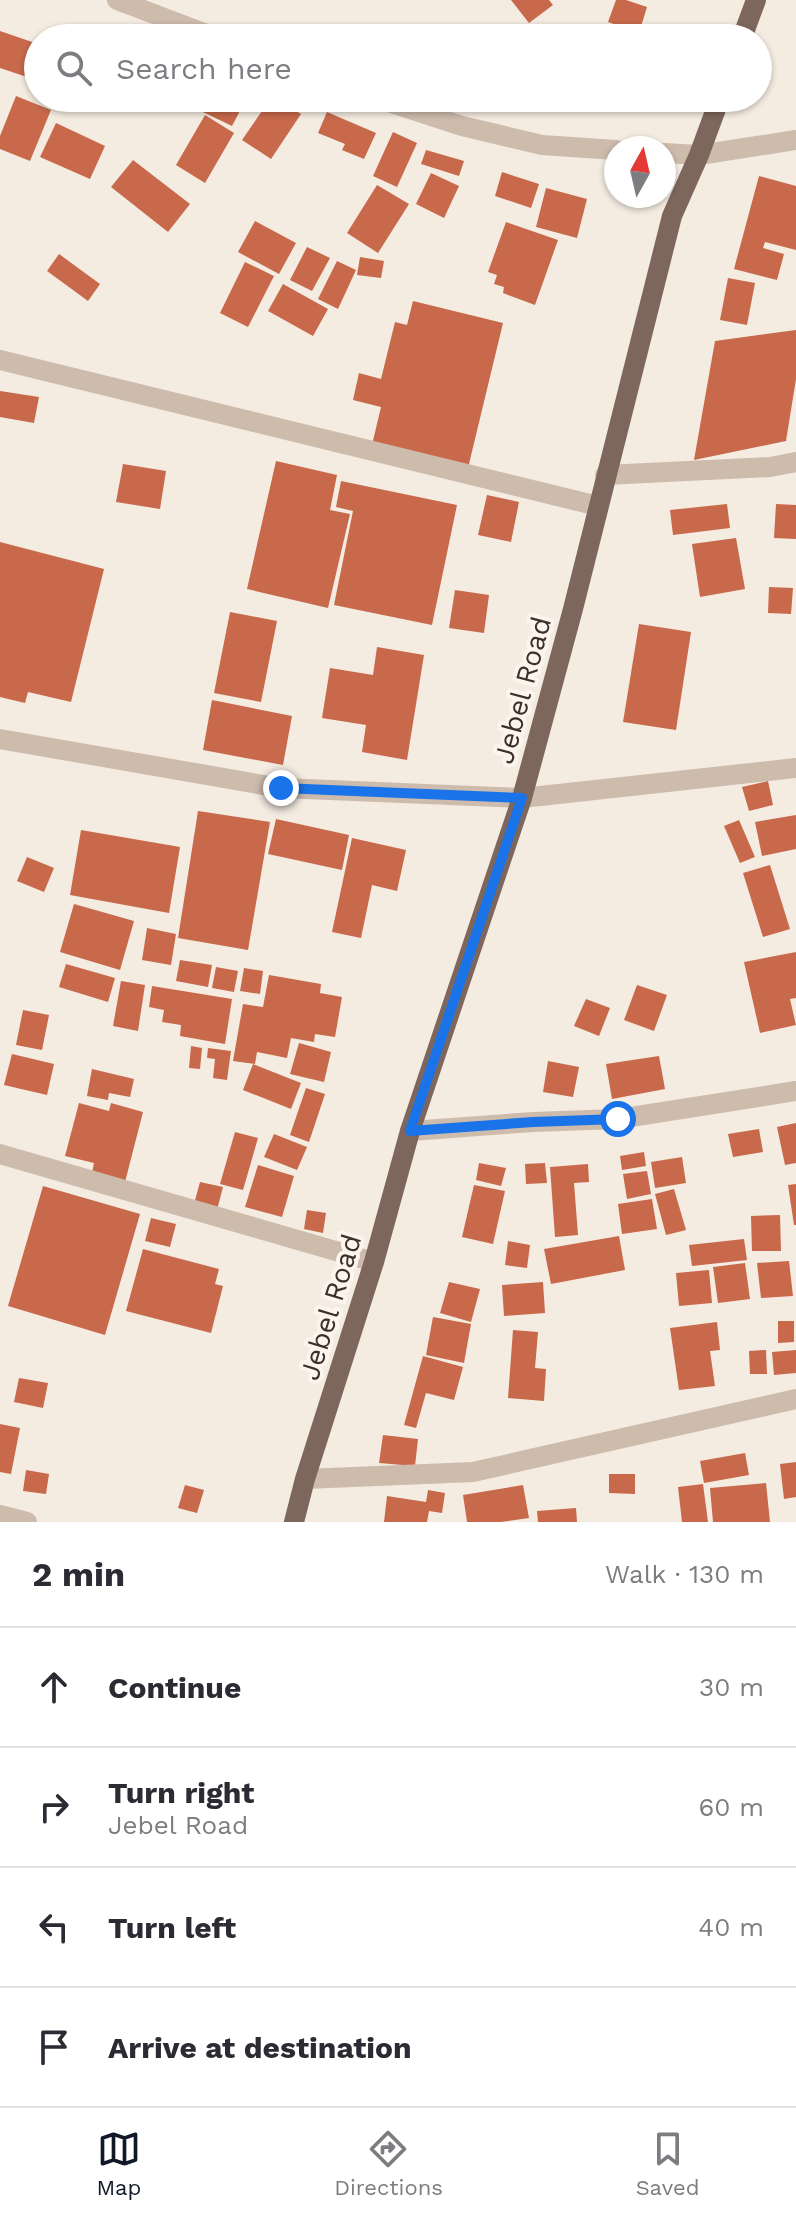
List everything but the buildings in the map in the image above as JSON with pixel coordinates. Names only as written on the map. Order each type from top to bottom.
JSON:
[{"type":"main road","points":[[747,24],[756,0]]},
{"type":"main road","name":"Jebel Road","points":[[294,1522],[374,1262],[410,1131],[522,798],[672,216],[715,112]]},
{"type":"street","points":[[117,0],[180,24]]},
{"type":"street","points":[[419,112],[542,145],[604,149]]},
{"type":"street","points":[[676,154],[699,155],[796,140]]},
{"type":"street","points":[[0,360],[598,506]]},
{"type":"street","points":[[605,475],[770,467],[796,462]]},
{"type":"street","points":[[0,739],[281,788],[522,798],[796,768]]},
{"type":"street","points":[[410,1131],[618,1119],[796,1091]]},
{"type":"street","points":[[0,1154],[374,1262]]},
{"type":"street","points":[[305,1479],[473,1472],[796,1399]]},
{"type":"street","points":[[0,1515],[27,1522]]},
{"type":"route","points":[[281,788],[522,798],[410,1131],[618,1119]]}]
